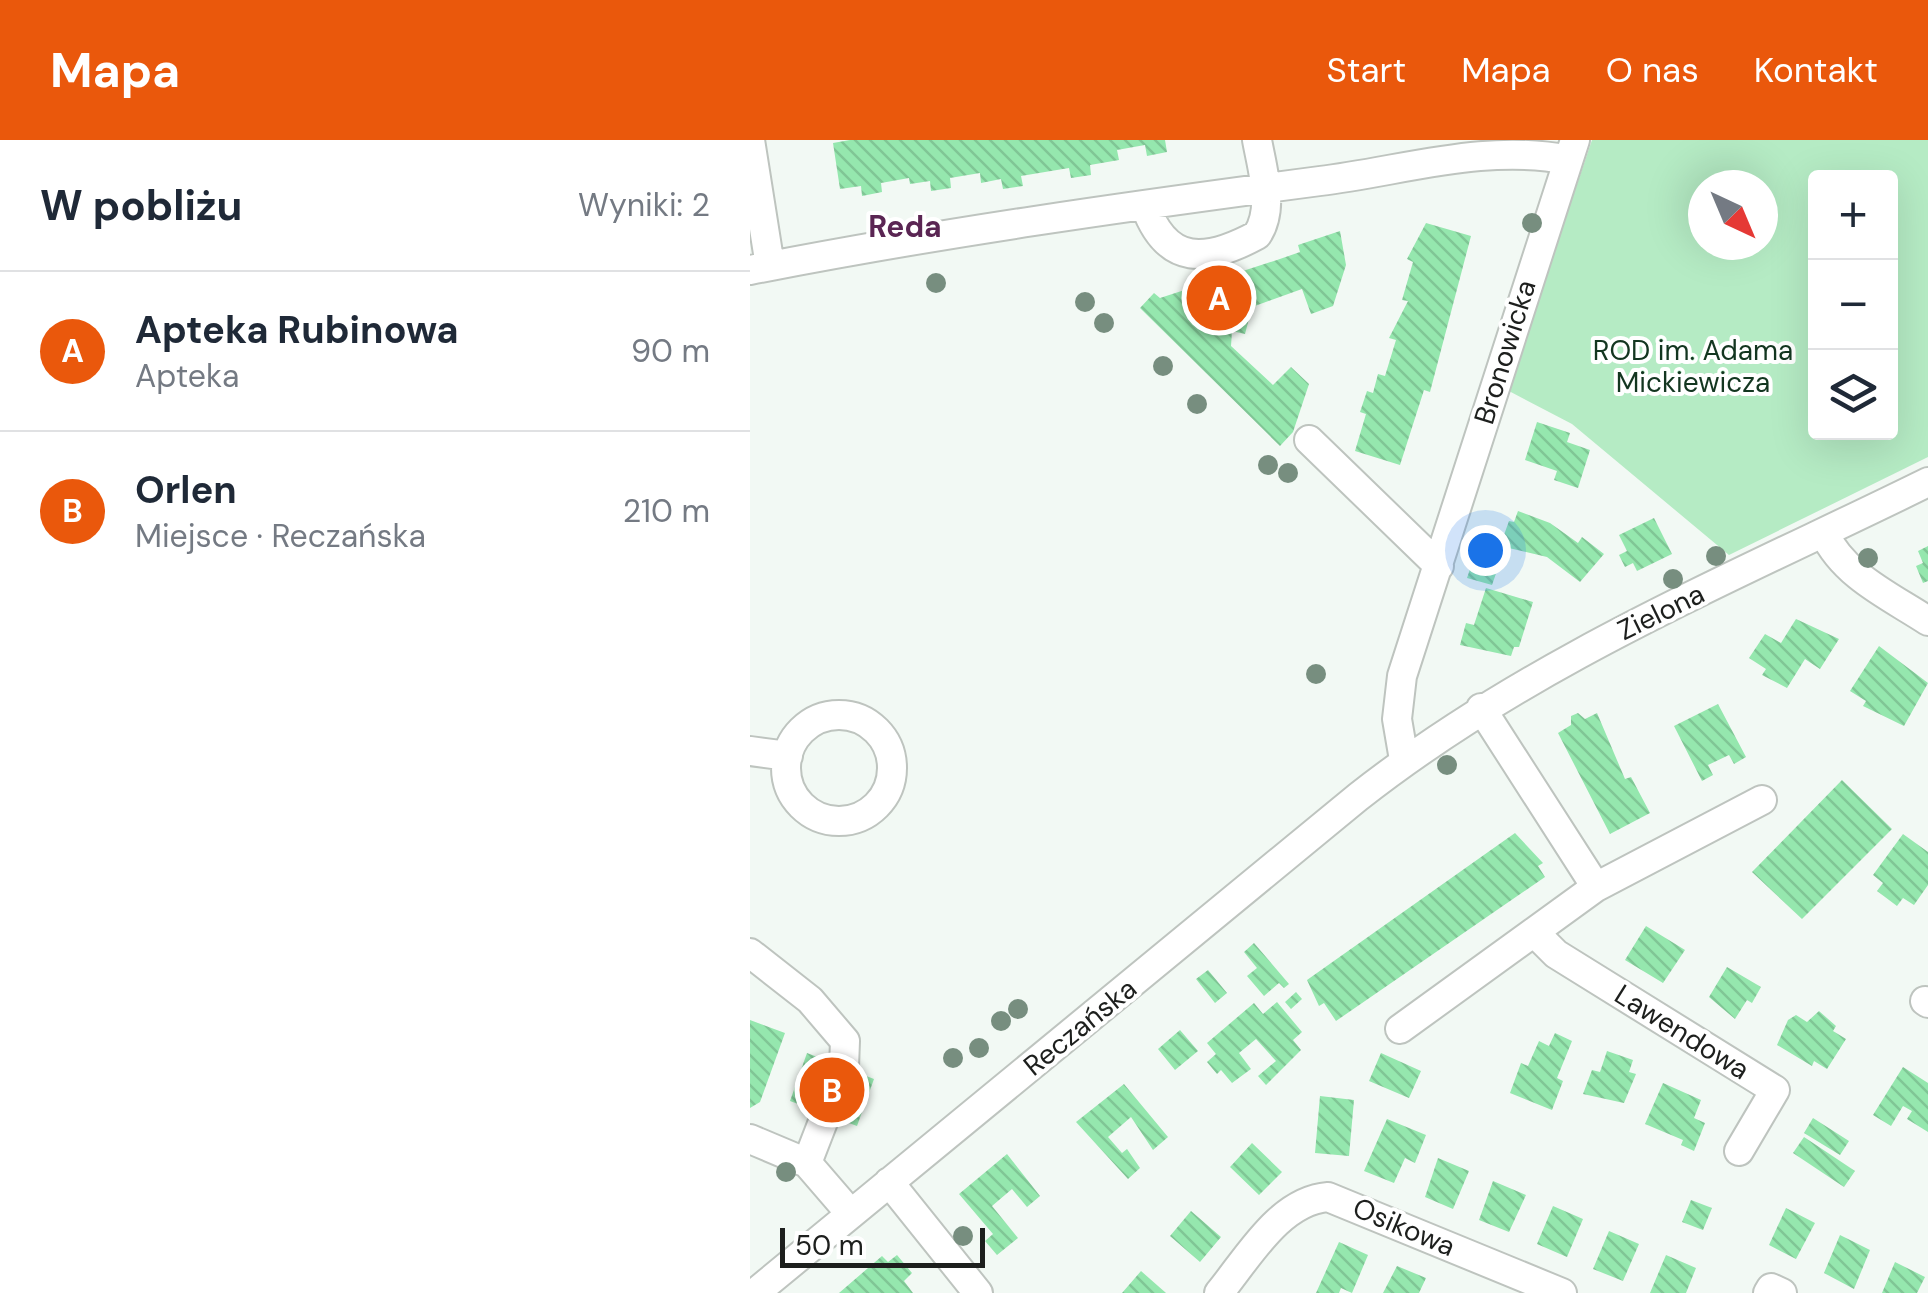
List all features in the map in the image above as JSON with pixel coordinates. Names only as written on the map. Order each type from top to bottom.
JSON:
[{"type":"street","points":[[750,140],[760,268],[1266,187],[1528,152],[1571,150]]},
{"type":"street","points":[[1145,205],[1166,243],[1176,250],[1202,256],[1258,235],[1264,221],[1266,187],[1257,140]]},
{"type":"street","name":"Bronowicka","points":[[1404,760],[1397,718],[1402,676],[1571,150]]},
{"type":"street","points":[[1309,440],[1439,566]]},
{"type":"street","name":"Zielona","points":[[1404,760],[1481,708],[1572,655],[1928,482]]},
{"type":"street","points":[[1824,534],[1836,556],[1854,574],[1928,620]]},
{"type":"street","points":[[1481,708],[1596,887]]},
{"type":"street","points":[[750,751],[788,756]]},
{"type":"street","name":"Reczańska","points":[[755,1293],[1404,760]]},
{"type":"street","points":[[1400,1029],[1596,887],[1762,800]]},
{"type":"street","name":"Lawendowa","points":[[1534,932],[1556,954],[1775,1090],[1740,1152]]},
{"type":"street","points":[[750,953],[810,1000],[845,1041],[844,1067]]},
{"type":"street","points":[[807,1163],[826,1114]]},
{"type":"street","points":[[750,1140],[807,1163],[852,1214]]},
{"type":"street","points":[[889,1182],[978,1293]]},
{"type":"street","name":"Osikowa","points":[[1219,1293],[1286,1214],[1311,1199],[1328,1197],[1562,1293]]},
{"type":"street","points":[[1768,1293],[1771,1288],[1782,1293]]},
{"type":"green space","name":"ROD im. Adama Mickiewicza","points":[[1592,140],[1928,140],[1928,457],[1729,555],[1572,424],[1507,390]]},
{"type":"building","points":[[1165,140],[1167,152],[1147,156],[1145,145],[1117,150],[1119,160],[1090,165],[1091,175],[1071,178],[1069,168],[1021,176],[1023,186],[1003,189],[1001,179],[981,183],[980,173],[950,178],[951,188],[931,191],[930,181],[910,184],[909,178],[881,183],[882,192],[862,196],[861,186],[840,189],[833,143]]},
{"type":"building","points":[[1426,223],[1471,236],[1430,392],[1424,390],[1400,465],[1355,451],[1366,414],[1360,412],[1367,391],[1373,393],[1378,374],[1385,376],[1396,340],[1389,338],[1408,301],[1402,300],[1413,262],[1407,259]]},
{"type":"building","points":[[1340,231],[1346,265],[1333,306],[1311,314],[1302,289],[1252,307],[1245,334],[1232,331],[1231,346],[1273,385],[1291,367],[1309,384],[1293,432],[1280,446],[1140,308],[1154,293],[1160,298],[1277,260],[1300,252],[1298,245]]},
{"type":"building","points":[[1537,422],[1570,433],[1567,442],[1590,450],[1578,488],[1554,480],[1557,471],[1525,460]]},
{"type":"building","points":[[1518,511],[1550,523],[1578,543],[1582,537],[1604,554],[1580,582],[1547,557],[1500,546],[1509,521],[1514,522]]},
{"type":"building","points":[[1654,518],[1672,554],[1637,571],[1633,563],[1625,567],[1619,555],[1627,551],[1619,535]]},
{"type":"building","points":[[1478,545],[1500,562],[1492,585],[1467,578]]},
{"type":"building","points":[[1928,546],[1928,581],[1923,583],[1916,566],[1923,563],[1918,551]]},
{"type":"building","points":[[1486,588],[1533,602],[1519,647],[1514,647],[1511,656],[1460,645],[1466,623],[1474,625]]},
{"type":"building","points":[[1796,619],[1839,639],[1820,669],[1805,659],[1787,688],[1762,675],[1766,669],[1749,658],[1765,634],[1781,643]]},
{"type":"building","points":[[1879,646],[1928,683],[1904,726],[1863,706],[1866,701],[1850,691]]},
{"type":"building","points":[[1718,704],[1746,757],[1734,764],[1729,755],[1708,765],[1713,775],[1702,781],[1674,726]]},
{"type":"building","points":[[1578,713],[1585,719],[1597,713],[1625,779],[1631,777],[1650,813],[1610,834],[1558,733],[1571,725],[1571,716]]},
{"type":"building","points":[[1842,780],[1892,829],[1802,919],[1752,872]]},
{"type":"building","points":[[1515,833],[1543,863],[1538,866],[1545,877],[1336,1021],[1324,1003],[1319,1006],[1307,980]]},
{"type":"building","points":[[1903,834],[1928,852],[1928,885],[1914,905],[1903,898],[1897,906],[1877,891],[1883,883],[1873,875]]},
{"type":"building","points":[[1646,926],[1685,950],[1663,983],[1625,960]]},
{"type":"building","points":[[1254,943],[1289,984],[1284,988],[1279,983],[1264,996],[1247,976],[1257,968],[1244,952]]},
{"type":"building","points":[[1727,967],[1761,987],[1752,1003],[1747,1000],[1735,1019],[1709,997]]},
{"type":"building","points":[[1208,970],[1227,993],[1215,1003],[1196,979]]},
{"type":"building","points":[[1296,992],[1302,999],[1291,1009],[1285,1002]]},
{"type":"building","points":[[1277,1002],[1302,1032],[1293,1040],[1301,1050],[1266,1085],[1258,1076],[1276,1061],[1256,1039],[1239,1053],[1251,1069],[1232,1083],[1221,1070],[1217,1074],[1207,1062],[1216,1054],[1207,1043],[1254,1003],[1263,1014]]},
{"type":"building","points":[[1819,1011],[1836,1026],[1833,1031],[1846,1039],[1827,1069],[1814,1061],[1812,1066],[1777,1045],[1788,1020],[1796,1015],[1807,1022]]},
{"type":"building","points":[[750,1020],[785,1033],[760,1102],[750,1108]]},
{"type":"building","points":[[1180,1030],[1198,1051],[1175,1070],[1158,1049]]},
{"type":"building","points":[[1555,1033],[1572,1041],[1557,1078],[1563,1081],[1552,1110],[1510,1093],[1521,1063],[1528,1066],[1539,1041],[1549,1046]]},
{"type":"building","points":[[1607,1051],[1633,1060],[1629,1072],[1636,1074],[1624,1103],[1583,1094],[1592,1070],[1600,1072]]},
{"type":"building","points":[[807,1053],[874,1079],[857,1126],[790,1101]]},
{"type":"building","points":[[1381,1053],[1421,1071],[1409,1098],[1369,1081]]},
{"type":"building","points":[[1903,1067],[1928,1083],[1928,1132],[1907,1119],[1912,1111],[1903,1106],[1891,1126],[1873,1115]]},
{"type":"building","points":[[1663,1083],[1701,1100],[1694,1118],[1705,1123],[1694,1151],[1681,1145],[1683,1140],[1645,1124]]},
{"type":"building","points":[[1124,1084],[1168,1137],[1153,1150],[1131,1117],[1108,1137],[1122,1153],[1127,1149],[1140,1168],[1128,1179],[1076,1122]]},
{"type":"building","points":[[1320,1096],[1354,1100],[1349,1156],[1315,1153]]},
{"type":"building","points":[[1813,1118],[1849,1141],[1840,1155],[1804,1133]]},
{"type":"building","points":[[1387,1119],[1426,1135],[1415,1163],[1405,1158],[1394,1183],[1364,1171]]},
{"type":"building","points":[[1804,1137],[1855,1171],[1844,1187],[1793,1153]]},
{"type":"building","points":[[1252,1143],[1282,1172],[1259,1195],[1230,1167]]},
{"type":"building","points":[[1007,1154],[1040,1196],[1027,1207],[1012,1189],[992,1206],[1018,1238],[997,1255],[985,1241],[993,1234],[959,1194]]},
{"type":"building","points":[[1438,1158],[1469,1171],[1453,1209],[1425,1197]]},
{"type":"building","points":[[1493,1181],[1526,1195],[1509,1232],[1479,1220]]},
{"type":"building","points":[[1691,1200],[1712,1208],[1703,1230],[1682,1222]]},
{"type":"building","points":[[1553,1206],[1583,1219],[1567,1257],[1537,1244]]},
{"type":"building","points":[[1786,1208],[1815,1223],[1796,1259],[1769,1245]]},
{"type":"building","points":[[1191,1211],[1221,1237],[1200,1262],[1170,1236]]},
{"type":"building","points":[[1609,1231],[1639,1244],[1623,1281],[1593,1269]]},
{"type":"building","points":[[1840,1235],[1870,1250],[1854,1289],[1824,1273]]},
{"type":"building","points":[[1339,1242],[1368,1255],[1352,1293],[1341,1288],[1339,1293],[1316,1293]]},
{"type":"building","points":[[897,1255],[912,1273],[904,1281],[913,1293],[839,1293],[882,1256],[888,1262]]},
{"type":"building","points":[[1666,1255],[1696,1268],[1686,1293],[1650,1293]]},
{"type":"building","points":[[1895,1262],[1925,1277],[1917,1293],[1882,1293]]},
{"type":"building","points":[[1397,1266],[1426,1278],[1419,1293],[1383,1293]]},
{"type":"building","points":[[1141,1271],[1166,1293],[1122,1293]]},
{"type":"tunnel","points":[[826,1114],[844,1067]]},
{"type":"place","name":"Apteka Rubinowa","points":[[1219,298]]},
{"type":"place","name":"Orlen","points":[[832,1090]]},
{"type":"district","name":"Reda","points":[[905,226]]}]
